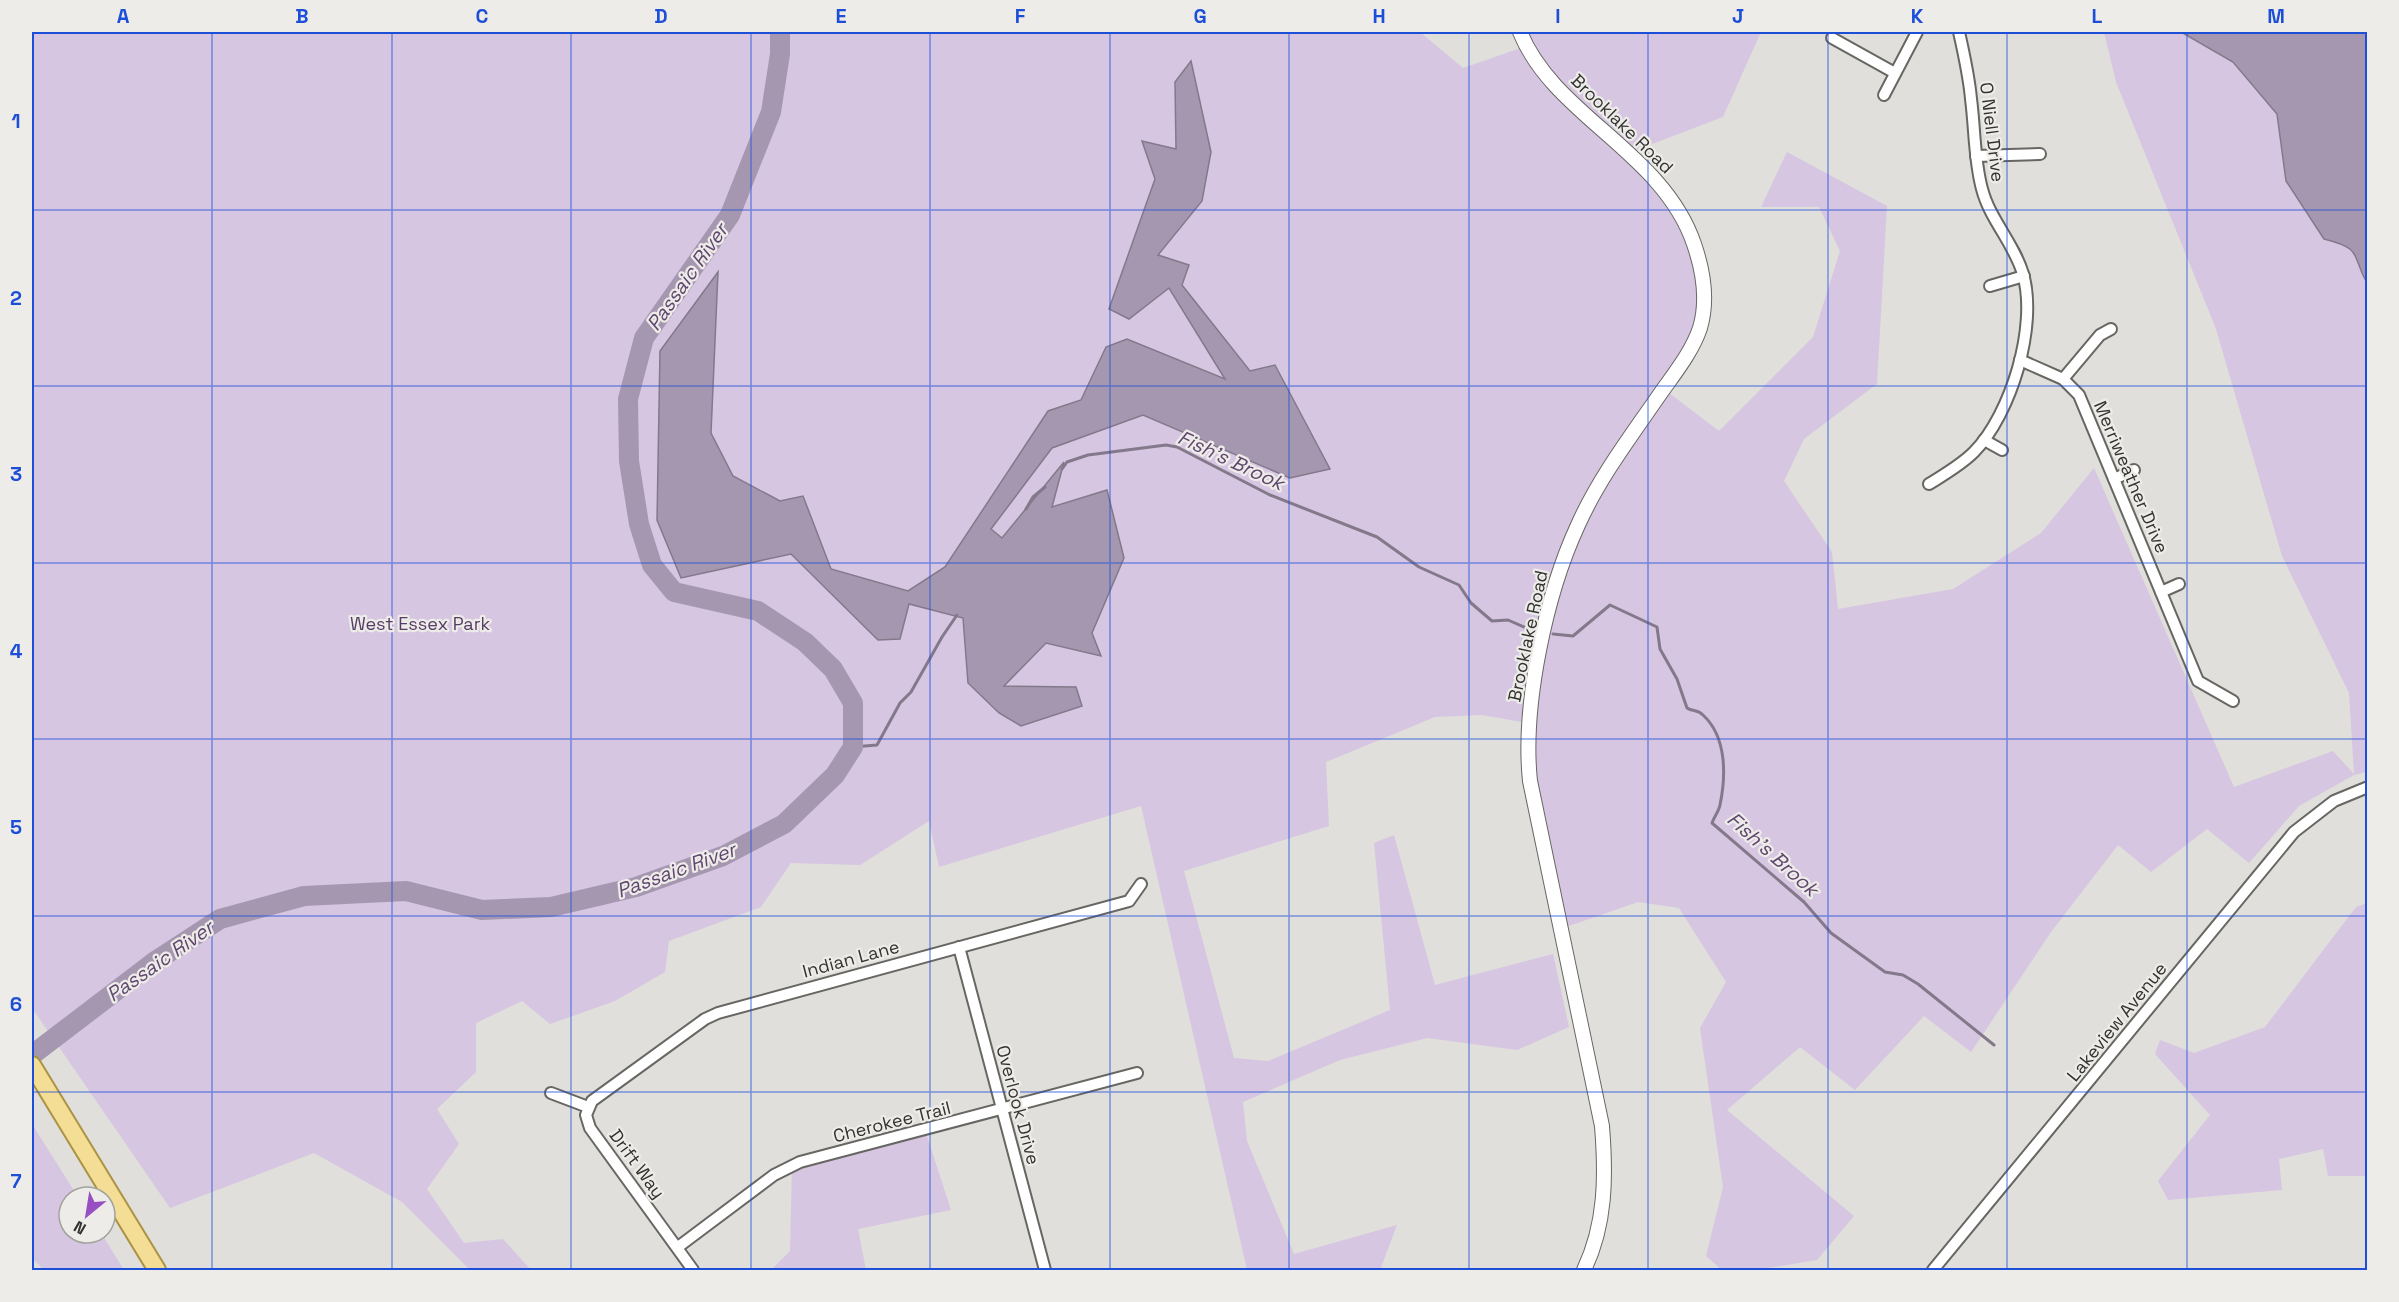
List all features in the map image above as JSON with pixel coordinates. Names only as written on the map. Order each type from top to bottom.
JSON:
[{"type":"main road","points":[[32,1065],[157,1270]]},
{"type":"street","name":"Brooklake Road","points":[[1520,32],[1531,52],[1555,84],[1644,167],[1675,206],[1694,244],[1704,294],[1701,321],[1693,345],[1615,460],[1592,497],[1570,542],[1545,626],[1528,733],[1530,781],[1602,1126],[1603,1208],[1596,1240],[1584,1270]]},
{"type":"street","points":[[1884,94],[1917,32]]},
{"type":"street","name":"O Niell Drive","points":[[1929,484],[1962,463],[1984,440],[2009,392],[2020,360],[2029,318],[2024,276],[2017,257],[1988,207],[1978,175],[1971,98],[1959,32]]},
{"type":"street","points":[[1833,38],[1895,73]]},
{"type":"street","points":[[1976,156],[2040,154]]},
{"type":"street","points":[[1990,286],[2024,276]]},
{"type":"street","points":[[2020,360],[2063,379],[2100,335],[2111,329]]},
{"type":"street","name":"Merriweather Drive","points":[[2063,379],[2079,394],[2198,681],[2233,701]]},
{"type":"street","points":[[1984,440],[2002,450]]},
{"type":"street","points":[[2114,479],[2134,471]]},
{"type":"street","points":[[2161,592],[2179,584]]},
{"type":"street","name":"Lakeview Avenue","points":[[1933,1270],[2294,832],[2334,801],[2367,788]]},
{"type":"street","name":"Indian Lane","points":[[588,1107],[602,1092],[705,1019],[718,1013],[1129,901],[1141,884]]},
{"type":"street","name":"Overlook Drive","points":[[959,947],[1045,1270]]},
{"type":"street","name":"Cherokee Trail","points":[[678,1247],[787,1168],[1137,1073]]},
{"type":"street","points":[[551,1093],[588,1107]]},
{"type":"street","name":"Drift Way","points":[[588,1107],[586,1115],[590,1128],[693,1270]]},
{"type":"green space","name":"West Essex Park","points":[[32,32],[1420,32],[1463,68],[1527,46],[1523,32],[1761,32],[1723,117],[1631,152],[1683,220],[1702,286],[1699,325],[1660,386],[1719,431],[1813,337],[1840,251],[1819,207],[1761,207],[1787,152],[1887,206],[1877,384],[1804,439],[1784,481],[1832,552],[1838,609],[1953,589],[2041,533],[2094,468],[2234,787],[2333,751],[2354,774],[2349,693],[2282,556],[2216,329],[2116,82],[2104,32],[2181,32],[2233,62],[2277,114],[2286,181],[2324,239],[2351,250],[2367,283],[2367,772],[2354,775],[2299,806],[2249,863],[2207,829],[2151,872],[2118,845],[2051,932],[1971,1052],[1924,1016],[1855,1090],[1800,1047],[1727,1110],[1854,1216],[1817,1260],[1756,1270],[1722,1270],[1706,1256],[1723,1187],[1700,1028],[1726,982],[1679,908],[1638,902],[1563,928],[1530,782],[1527,723],[1482,715],[1435,717],[1326,762],[1329,826],[1184,871],[1234,1058],[1268,1061],[1390,1010],[1374,843],[1394,835],[1435,985],[1553,954],[1569,1027],[1517,1050],[1427,1038],[1340,1060],[1243,1102],[1247,1141],[1294,1254],[1397,1225],[1380,1270],[1247,1270],[1141,806],[939,867],[929,821],[860,865],[791,863],[761,907],[669,941],[665,972],[615,1001],[550,1024],[522,1001],[476,1023],[476,1072],[437,1109],[459,1144],[427,1189],[464,1243],[503,1239],[531,1270],[470,1270],[402,1202],[314,1153],[170,1208],[32,1008]],"holes":[[[1175,83],[1202,201],[1158,255],[1250,371],[1275,365],[1330,469],[1290,478],[1143,415],[1052,447],[991,529],[1002,538],[1063,464],[1052,507],[1124,558],[1092,633],[1046,643],[1003,686],[1076,687],[999,713],[968,683],[963,618],[909,604],[878,640],[792,554],[688,576],[718,274],[711,433],[733,476],[780,501],[803,496],[831,569],[909,591],[945,567],[1048,411],[1081,400],[1106,347],[1127,339],[1226,379],[1169,288],[1129,319],[1109,308],[1155,179],[1142,142],[1176,149]]]},
{"type":"green space","points":[[2367,903],[2367,1176],[2328,1176],[2323,1149],[2279,1159],[2282,1190],[2168,1200],[2158,1181],[2210,1115],[2155,1054],[2160,1040],[2194,1053],[2265,1027],[2356,907]]},
{"type":"green space","points":[[32,1124],[70,1185],[57,1185],[57,1245],[108,1245],[124,1270],[44,1270],[32,1258]]},
{"type":"green space","points":[[925,1130],[951,1210],[858,1229],[866,1270],[771,1270],[790,1251],[792,1165]]},
{"type":"shaded area","points":[[2181,32],[2367,32],[2367,283],[2351,250],[2324,239],[2286,181],[2277,114],[2233,62]]},
{"type":"shaded area","points":[[1191,61],[1211,152],[1202,201],[1158,255],[1189,265],[1182,285],[1250,371],[1275,365],[1330,469],[1290,478],[1143,415],[1052,448],[991,529],[1002,538],[1064,462],[1052,507],[1107,490],[1124,558],[1092,633],[1101,656],[1046,643],[1004,686],[1076,687],[1082,706],[1021,726],[999,713],[968,683],[963,618],[909,604],[900,639],[878,640],[791,554],[681,578],[657,520],[660,351],[718,272],[711,433],[733,476],[780,501],[803,496],[831,569],[908,591],[945,567],[1048,411],[1081,400],[1106,347],[1127,339],[1225,379],[1169,288],[1129,319],[1109,309],[1155,179],[1142,141],[1176,149],[1175,82]]},
{"type":"waterway","name":"Passaic River","points":[[32,1055],[154,962],[220,919],[304,896],[406,891],[482,910],[551,907],[636,887],[723,856],[784,824],[835,775],[853,747],[853,703],[833,669],[805,642],[758,611],[674,592],[652,565],[639,524],[629,461],[628,399],[644,338],[730,215],[771,112],[780,54],[780,32]]},
{"type":"waterway","name":"Fish's Brook","points":[[1062,469],[1067,462],[1088,455],[1166,445],[1177,447],[1270,495],[1377,537],[1419,567],[1459,585],[1471,603],[1492,621],[1508,620],[1533,631]]},
{"type":"waterway","name":"Fish's Brook","points":[[1026,509],[1033,497],[1045,487]]},
{"type":"waterway","name":"Fish's Brook","points":[[1553,634],[1573,636],[1610,605],[1657,627],[1660,649],[1677,679],[1687,708],[1703,715],[1711,724],[1721,745],[1724,770],[1722,794],[1712,823],[1804,902],[1831,933],[1885,972],[1903,975],[1918,984],[1994,1045]]},
{"type":"waterway","name":"Fish's Brook","points":[[853,747],[877,745],[900,703],[911,692],[957,615]]}]
